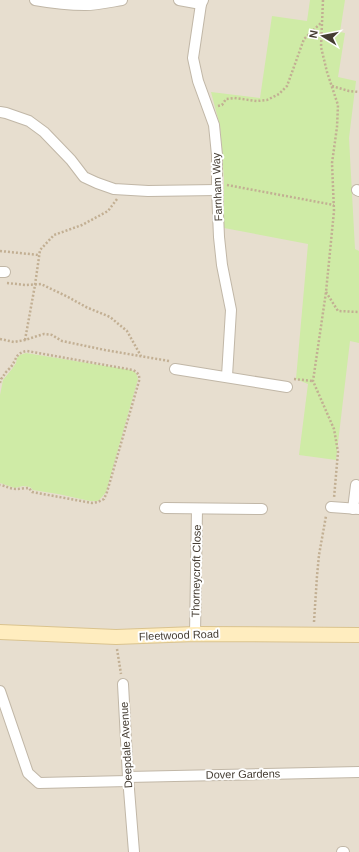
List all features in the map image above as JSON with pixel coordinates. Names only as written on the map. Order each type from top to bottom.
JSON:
[{"type":"main road","name":"Fleetwood Road","points":[[0,632],[116,637],[195,634],[359,635]]},
{"type":"street","points":[[36,0],[85,6],[122,0]]},
{"type":"street","points":[[179,0],[202,2]]},
{"type":"street","name":"Farnham Way","points":[[202,2],[193,58],[198,81],[214,125],[221,187],[219,237],[222,265],[231,310],[227,376]]},
{"type":"street","points":[[0,112],[29,122],[44,132],[71,160],[84,177],[114,189],[148,191],[221,187]]},
{"type":"street","points":[[176,369],[227,376],[287,387]]},
{"type":"street","points":[[332,507],[356,509],[356,485]]},
{"type":"street","name":"Thorneycroft Close","points":[[165,508],[262,509]]},
{"type":"street","name":"Thorneycroft Close","points":[[195,634],[197,509]]},
{"type":"street","name":"Deepdale Avenue","points":[[123,684],[128,779],[134,852]]},
{"type":"street","name":"Dover Gardens","points":[[0,691],[28,774],[39,784],[128,779],[359,772]]},
{"type":"path","points":[[314,635],[316,576],[326,514],[332,507],[338,452],[334,429],[313,381],[326,292],[334,205],[332,163],[338,105],[327,72],[321,47],[323,0]]},
{"type":"path","points":[[208,110],[222,105],[226,99],[234,98],[257,101],[267,100],[279,94],[287,86],[304,39],[322,22]]},
{"type":"path","points":[[332,86],[359,92]]},
{"type":"path","points":[[221,187],[334,205]]},
{"type":"path","points":[[25,340],[40,250],[54,235],[82,225],[108,211],[123,190]]},
{"type":"path","points":[[0,251],[39,256]]},
{"type":"path","points":[[2,272],[2,282],[26,285],[41,284],[86,307],[110,317],[127,331],[141,356]]},
{"type":"path","points":[[326,292],[338,312],[359,312]]},
{"type":"path","points":[[0,339],[14,342],[44,334],[52,335],[62,342],[172,362],[176,369]]},
{"type":"path","points":[[0,383],[1,379],[11,367],[16,357],[27,351],[133,370],[137,372],[140,377],[104,498],[98,502],[86,502],[32,492],[29,488],[15,489],[0,485]]},
{"type":"path","points":[[116,637],[123,684]]},
{"type":"shaded area","points":[[0,0],[359,0],[359,852],[0,852]]},
{"type":"green space","points":[[310,0],[345,0],[340,32],[345,33],[338,77],[356,81],[349,138],[355,249],[359,251],[359,343],[350,341],[336,460],[299,455],[308,384],[296,379],[308,244],[224,228],[224,179],[220,126],[211,92],[260,98],[272,16],[307,21]]},
{"type":"green space","points":[[26,353],[131,370],[136,373],[138,379],[106,492],[98,501],[90,501],[33,490],[30,487],[23,486],[15,488],[0,483],[0,395],[3,380],[16,363],[17,358]]}]
